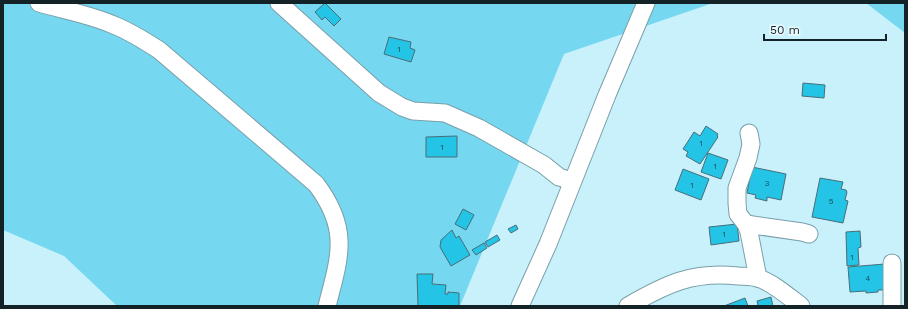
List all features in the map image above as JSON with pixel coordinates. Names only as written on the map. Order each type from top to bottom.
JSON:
[{"type":"street","points":[[39,3],[110,24],[138,37],[153,47],[216,98],[316,184],[326,197],[333,210],[340,238],[338,263],[327,306]]},
{"type":"street","points":[[279,3],[379,93],[402,107],[414,111],[445,113],[479,128],[544,165],[559,177],[572,181]]},
{"type":"street","points":[[520,306],[548,244],[572,181],[646,3]]},
{"type":"street","points":[[749,133],[750,144],[748,158],[737,188],[738,214],[746,224],[749,232],[758,278]]},
{"type":"street","points":[[746,224],[809,234]]},
{"type":"street","points":[[892,263],[892,306]]},
{"type":"street","points":[[628,306],[657,290],[679,281],[700,276],[720,274],[758,278],[775,287],[801,306]]},
{"type":"shaded area","points":[[3,3],[713,3],[564,54],[460,306],[117,306],[64,256],[3,230]]},
{"type":"shaded area","points":[[866,3],[905,3],[905,33]]},
{"type":"building","points":[[325,3],[341,19],[334,26],[325,17],[322,20],[315,12]]},
{"type":"building","points":[[389,37],[411,42],[410,48],[415,50],[411,62],[384,54]]},
{"type":"building","points":[[803,83],[825,85],[824,98],[802,96]]},
{"type":"building","points":[[706,126],[718,134],[718,137],[700,164],[686,156],[688,152],[683,149],[694,132],[700,136]]},
{"type":"building","points":[[457,136],[457,157],[426,157],[426,137]]},
{"type":"building","points":[[708,153],[728,160],[721,179],[701,172]]},
{"type":"building","points":[[752,167],[786,174],[781,200],[767,197],[767,201],[755,198],[756,195],[747,193]]},
{"type":"building","points":[[683,169],[709,179],[701,200],[675,190]]},
{"type":"building","points":[[820,178],[843,182],[841,189],[846,190],[845,200],[848,201],[843,223],[812,217]]},
{"type":"building","points":[[463,209],[474,215],[466,230],[455,224]]},
{"type":"building","points":[[737,224],[739,241],[711,245],[709,227]]},
{"type":"building","points":[[516,225],[518,229],[511,233],[508,229]]},
{"type":"building","points":[[452,230],[456,238],[459,236],[470,255],[451,266],[440,247],[441,240]]},
{"type":"building","points":[[860,231],[861,247],[858,248],[859,265],[847,266],[846,232]]},
{"type":"building","points":[[497,235],[500,240],[488,247],[485,242]]},
{"type":"building","points":[[484,243],[487,248],[476,255],[472,250]]},
{"type":"building","points":[[885,264],[887,290],[878,290],[878,292],[866,293],[866,291],[850,292],[848,267]]},
{"type":"building","points":[[417,274],[433,274],[432,284],[446,285],[445,294],[448,294],[448,292],[459,293],[459,306],[418,306]]},
{"type":"building","points":[[771,297],[773,306],[758,306],[757,301]]},
{"type":"building","points":[[745,298],[748,306],[724,306]]}]
